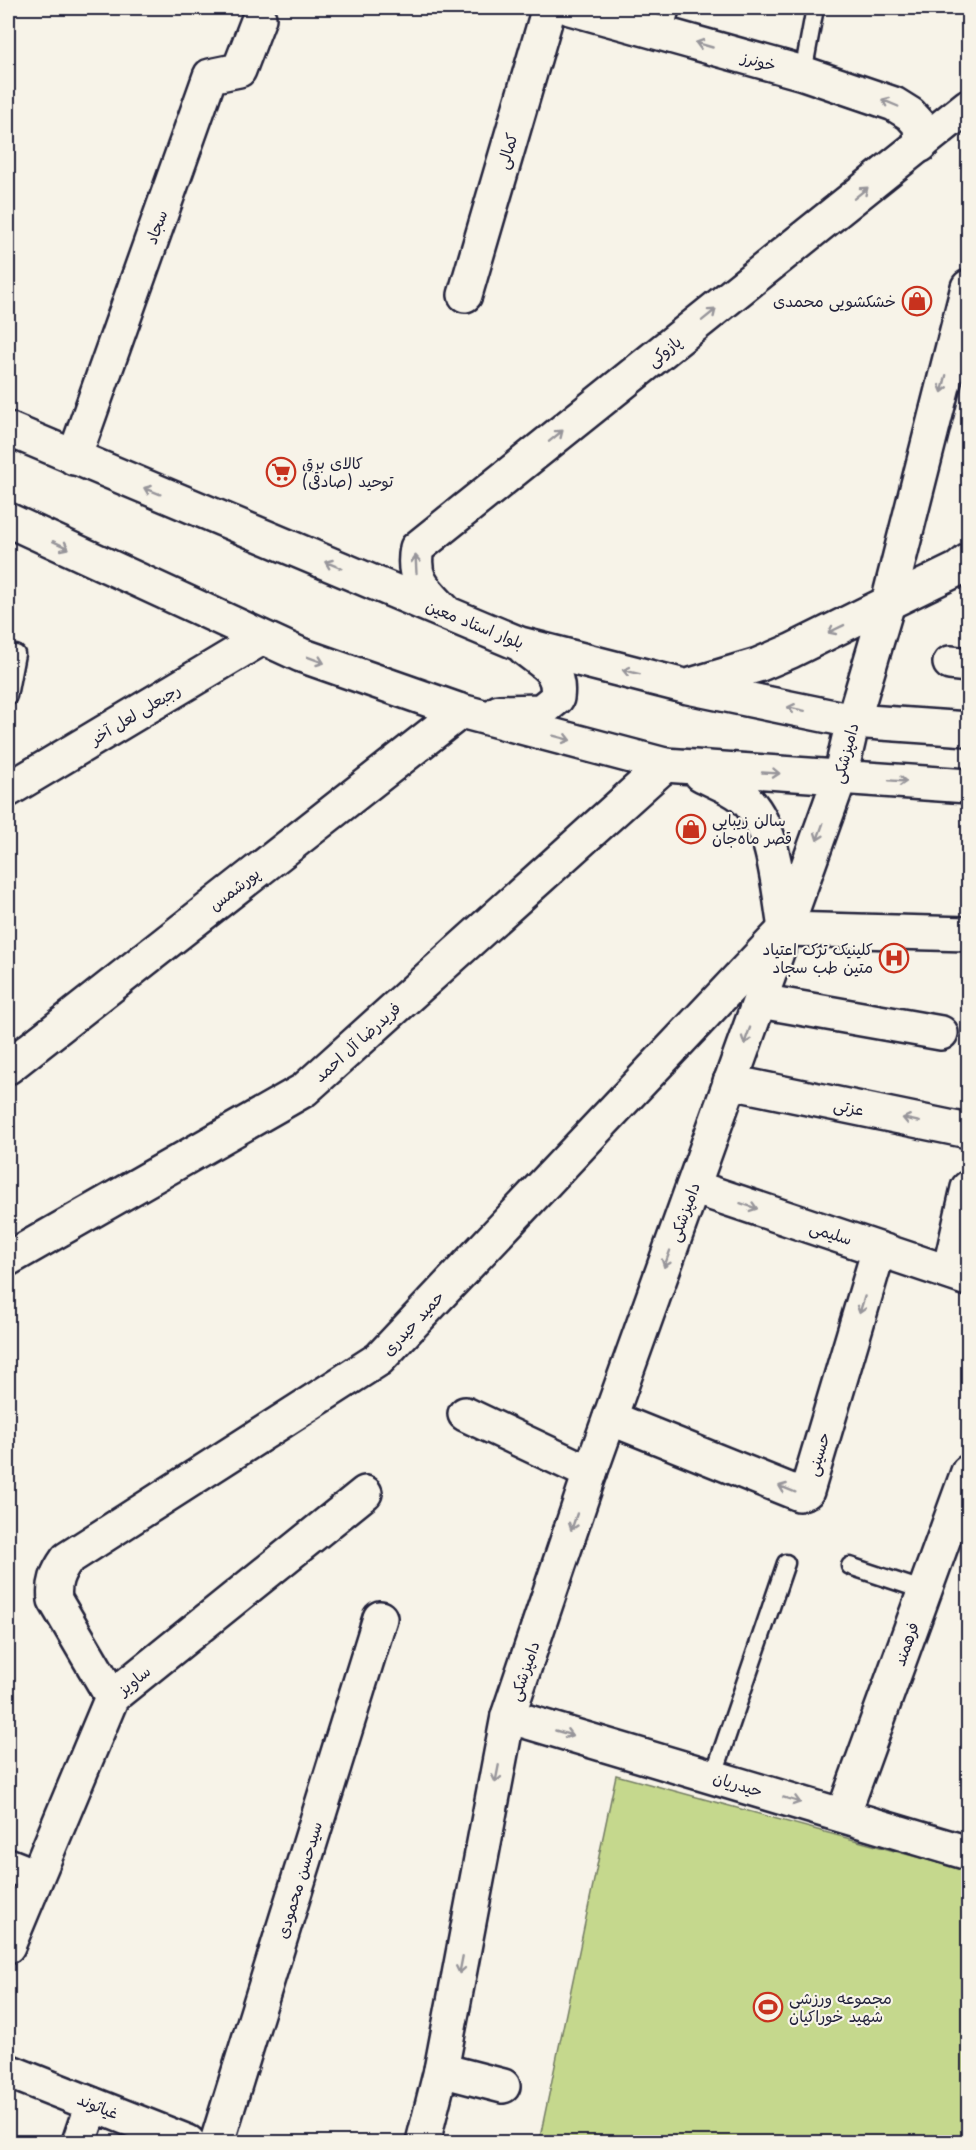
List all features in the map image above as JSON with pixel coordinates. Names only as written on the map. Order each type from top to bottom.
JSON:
[{"type":"street","name":"کمالی","points":[[465,295],[549,8]]},
{"type":"street","name":"خونرز","points":[[570,8],[668,21],[802,73],[894,104],[920,125],[921,146]]},
{"type":"street","name":"سجاد","points":[[74,458],[210,76],[239,70],[259,18]]},
{"type":"street","name":"پازوکی","points":[[445,612],[418,579],[414,563],[417,548],[969,106]]},
{"type":"street","name":"دامپزشکی","points":[[423,2142],[441,2070],[508,1716],[610,1418],[840,777],[853,721],[888,603],[969,287]]},
{"type":"street","name":"بلوار استاد معین","points":[[8,429],[520,644],[687,687],[853,721],[969,729]]},
{"type":"street","points":[[8,520],[262,638],[346,672],[461,711],[678,767],[741,795],[752,806],[769,838],[785,929],[969,934]]},
{"type":"street","points":[[687,687],[758,665],[791,651],[958,569],[969,561]]},
{"type":"street","name":"رجبعلی لعل آخر","points":[[8,790],[262,638]]},
{"type":"street","points":[[461,711],[534,712],[546,708],[557,698],[555,673],[520,644]]},
{"type":"street","name":"پورشمس","points":[[8,1067],[461,711]]},
{"type":"street","points":[[678,767],[969,786]]},
{"type":"street","name":"فریدرضا آل احمد","points":[[8,1259],[304,1090],[678,767]]},
{"type":"street","name":"حمید حیدری","points":[[112,1697],[55,1600],[54,1585],[58,1571],[67,1558],[379,1359],[785,929]]},
{"type":"street","points":[[760,1002],[941,1033]]},
{"type":"street","name":"عزتی","points":[[730,1082],[969,1131]]},
{"type":"street","name":"سلیمی","points":[[693,1187],[959,1275]]},
{"type":"street","points":[[959,1275],[969,1188]]},
{"type":"street","name":"حسینی","points":[[610,1418],[799,1494],[804,1494],[807,1491],[879,1249]]},
{"type":"street","points":[[465,1414],[591,1473]]},
{"type":"street","name":"فرهمند","points":[[843,1815],[969,1472]]},
{"type":"street","name":"ساویز","points":[[8,1946],[22,1870],[112,1697],[365,1493]]},
{"type":"street","name":"سیدحسن محمودی","points":[[217,2142],[380,1618]]},
{"type":"street","name":"حیدریان","points":[[508,1716],[969,1852]]},
{"type":"street","points":[[441,2070],[503,2086]]},
{"type":"street","name":"غیاثوند","points":[[8,2071],[188,2142]]},
{"type":"street","points":[[79,2142],[92,2104]]},
{"type":"lane","points":[[802,73],[815,8]]},
{"type":"lane","points":[[8,696],[16,654]]},
{"type":"lane","points":[[713,1777],[786,1563]]},
{"type":"lane","points":[[850,1566],[925,1591]]},
{"type":"green space","name":"مجموعه ورزشی شهید خوراکیان","points":[[616,1775],[968,1871],[968,2142],[539,2142]]},
{"type":"place","name":"خشکشویی محمدی","points":[[917,301]]},
{"type":"place","name":"کالای برق توحید (صادقی)","points":[[281,472]]},
{"type":"place","name":"سالن زیبایی قصر ماه‌جان","points":[[691,829]]},
{"type":"place","name":"کلینیک ترک اعتیاد متین طب سجاد","points":[[894,958]]},
{"type":"place","name":"مجموعه ورزشی شهید خوراکیان","points":[[768,2007]]}]
